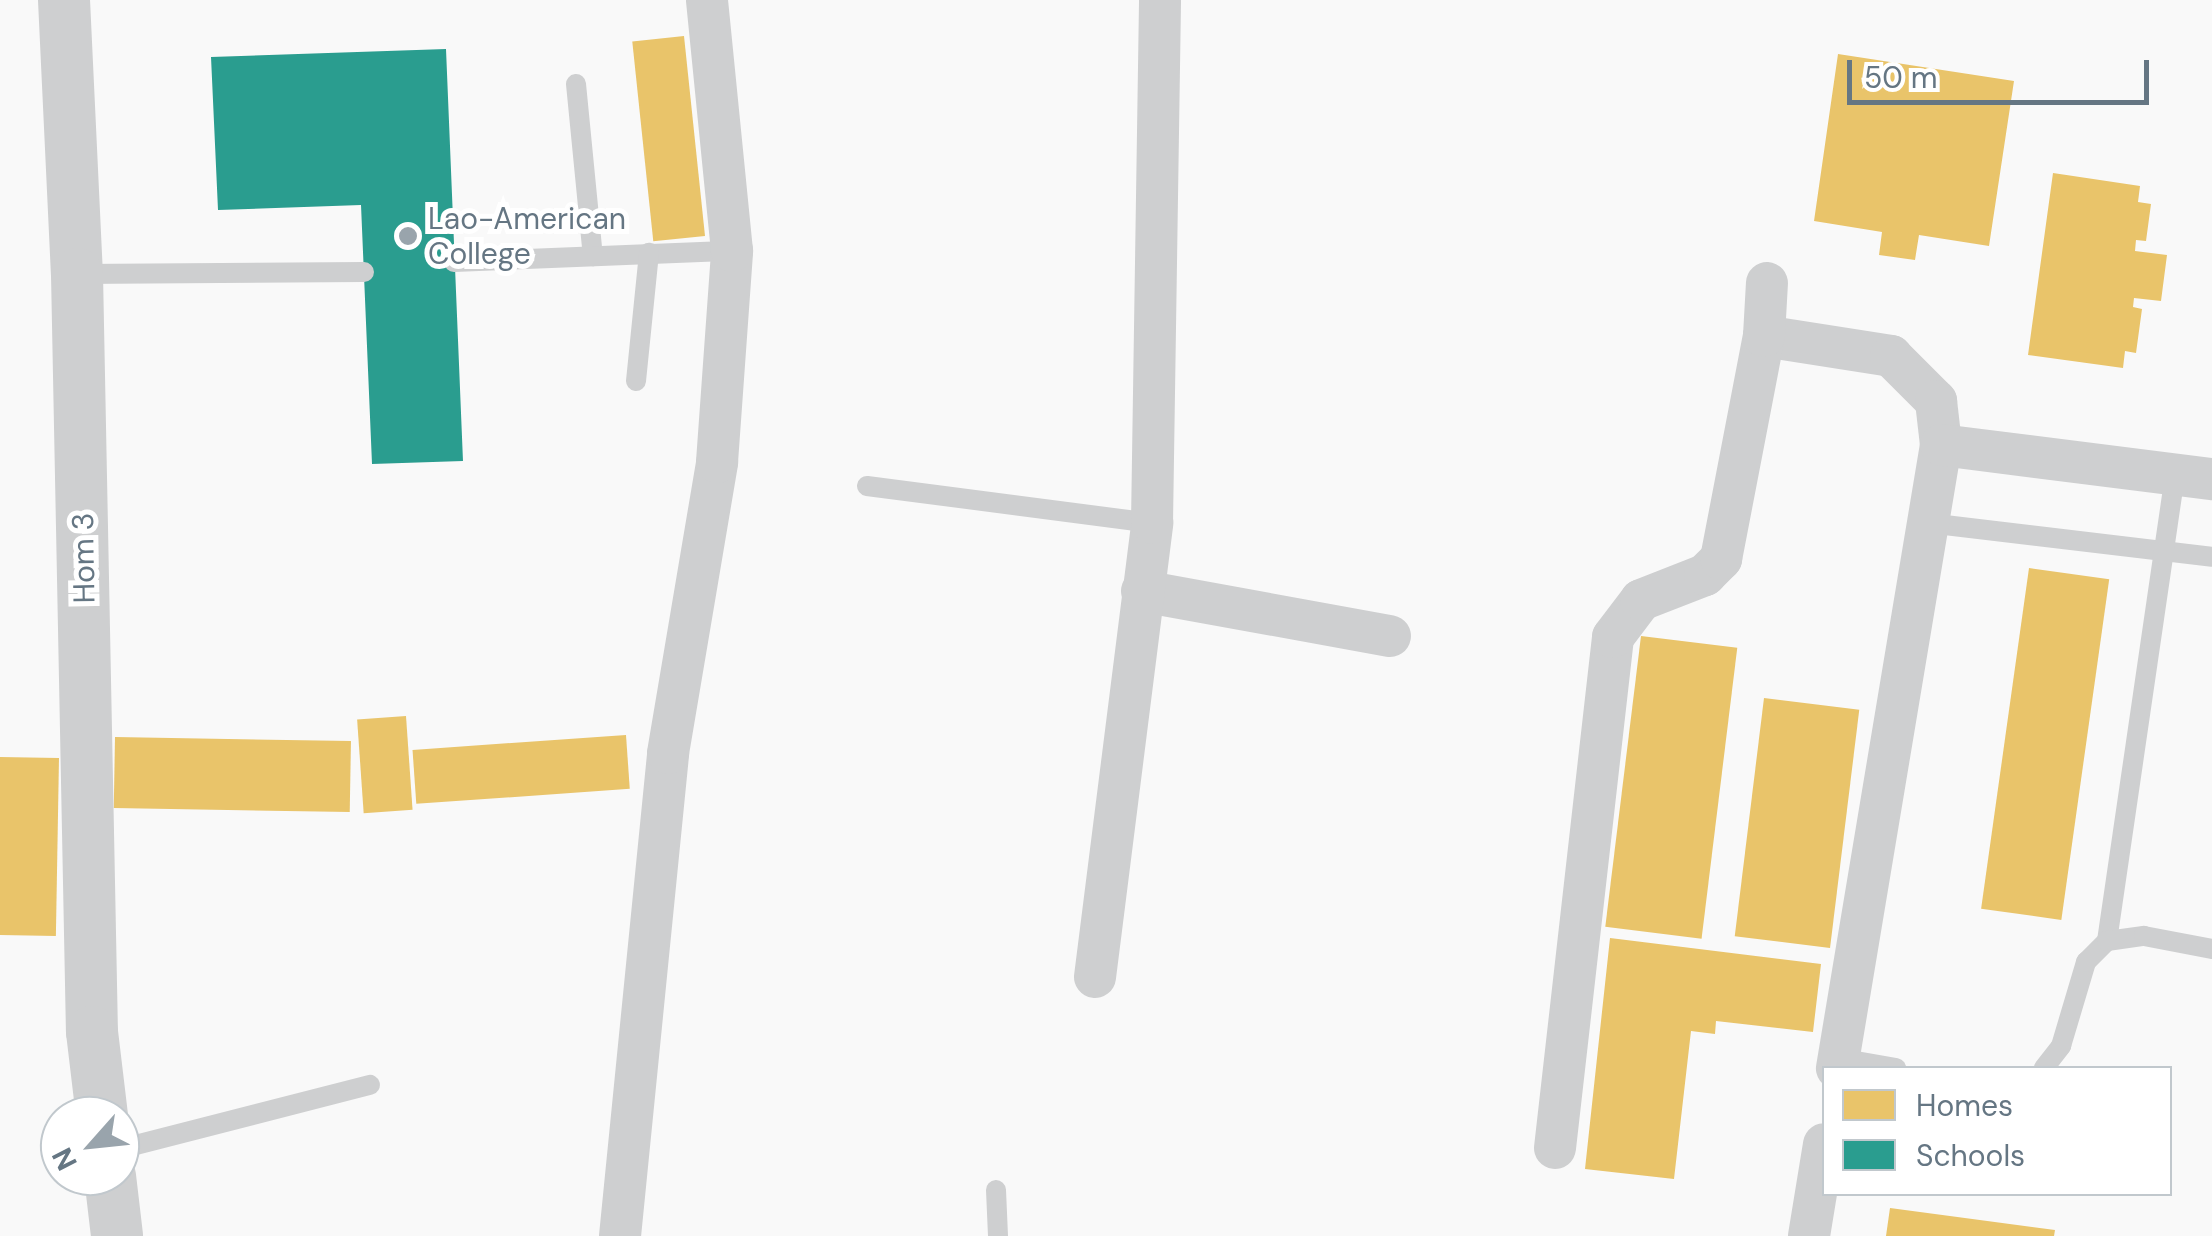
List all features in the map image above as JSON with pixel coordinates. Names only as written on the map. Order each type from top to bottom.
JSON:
[{"type":"street","name":"Hom 3","points":[[64,0],[77,274],[92,1032],[100,1096]]},
{"type":"street","points":[[620,1236],[668,753],[716,462],[732,251],[707,0]]},
{"type":"street","points":[[1095,977],[1152,523],[1160,0]]},
{"type":"street","points":[[1554,1148],[1613,637],[1641,600],[1705,575],[1721,560],[1764,336],[1767,283]]},
{"type":"street","points":[[1764,336],[1891,356],[1936,402],[1940,445],[1838,1063]]},
{"type":"street","points":[[1940,445],[2202,472]]},
{"type":"street","points":[[1142,590],[1390,636]]},
{"type":"street","points":[[1809,1236],[1822,1156]]},
{"type":"street","points":[[112,1196],[117,1236]]},
{"type":"lane","points":[[576,84],[593,256]]},
{"type":"lane","points":[[454,262],[732,251]]},
{"type":"lane","points":[[636,381],[648,253]]},
{"type":"lane","points":[[77,274],[364,272]]},
{"type":"lane","points":[[2046,1066],[2061,1046],[2086,962],[2106,941],[2165,551],[2202,472]]},
{"type":"lane","points":[[867,486],[1152,523]]},
{"type":"lane","points":[[1928,523],[2212,557]]},
{"type":"lane","points":[[2106,941],[2144,936],[2212,949]]},
{"type":"lane","points":[[1838,1063],[1873,1066]]},
{"type":"lane","points":[[140,1145],[370,1085]]},
{"type":"lane","points":[[996,1190],[998,1236]]},
{"type":"building: Homes","points":[[684,36],[705,236],[653,241],[632,41]]},
{"type":"building: Homes","points":[[1838,54],[2014,81],[1989,246],[1919,235],[1915,260],[1879,255],[1882,232],[1814,221]]},
{"type":"building: Homes","points":[[2053,173],[2140,186],[2138,202],[2151,204],[2146,241],[2136,240],[2135,251],[2167,255],[2161,301],[2134,298],[2133,307],[2142,309],[2136,353],[2125,351],[2123,368],[2028,355]]},
{"type":"building: Homes","points":[[2029,568],[2109,579],[2061,920],[1981,909]]},
{"type":"building: Homes","points":[[1641,636],[1737,648],[1702,939],[1605,927]]},
{"type":"building: Homes","points":[[1764,698],[1859,710],[1830,948],[1735,936]]},
{"type":"building: Homes","points":[[406,716],[413,810],[364,813],[357,719]]},
{"type":"building: Homes","points":[[626,735],[630,789],[416,804],[413,750]]},
{"type":"building: Homes","points":[[115,737],[351,741],[350,812],[114,808]]},
{"type":"building: Homes","points":[[0,757],[59,758],[56,936],[0,935]]},
{"type":"building: Homes","points":[[1610,938],[1821,964],[1813,1032],[1716,1021],[1715,1034],[1691,1031],[1674,1179],[1585,1169]]},
{"type":"building: Homes","points":[[1890,1208],[2055,1230],[2054,1236],[1886,1236]]},
{"type":"building: Schools","name":"Lao-American College","points":[[446,49],[463,461],[372,464],[361,205],[218,210],[211,57]]},
{"type":"place","name":"Lao-American College","points":[[408,236]]}]
